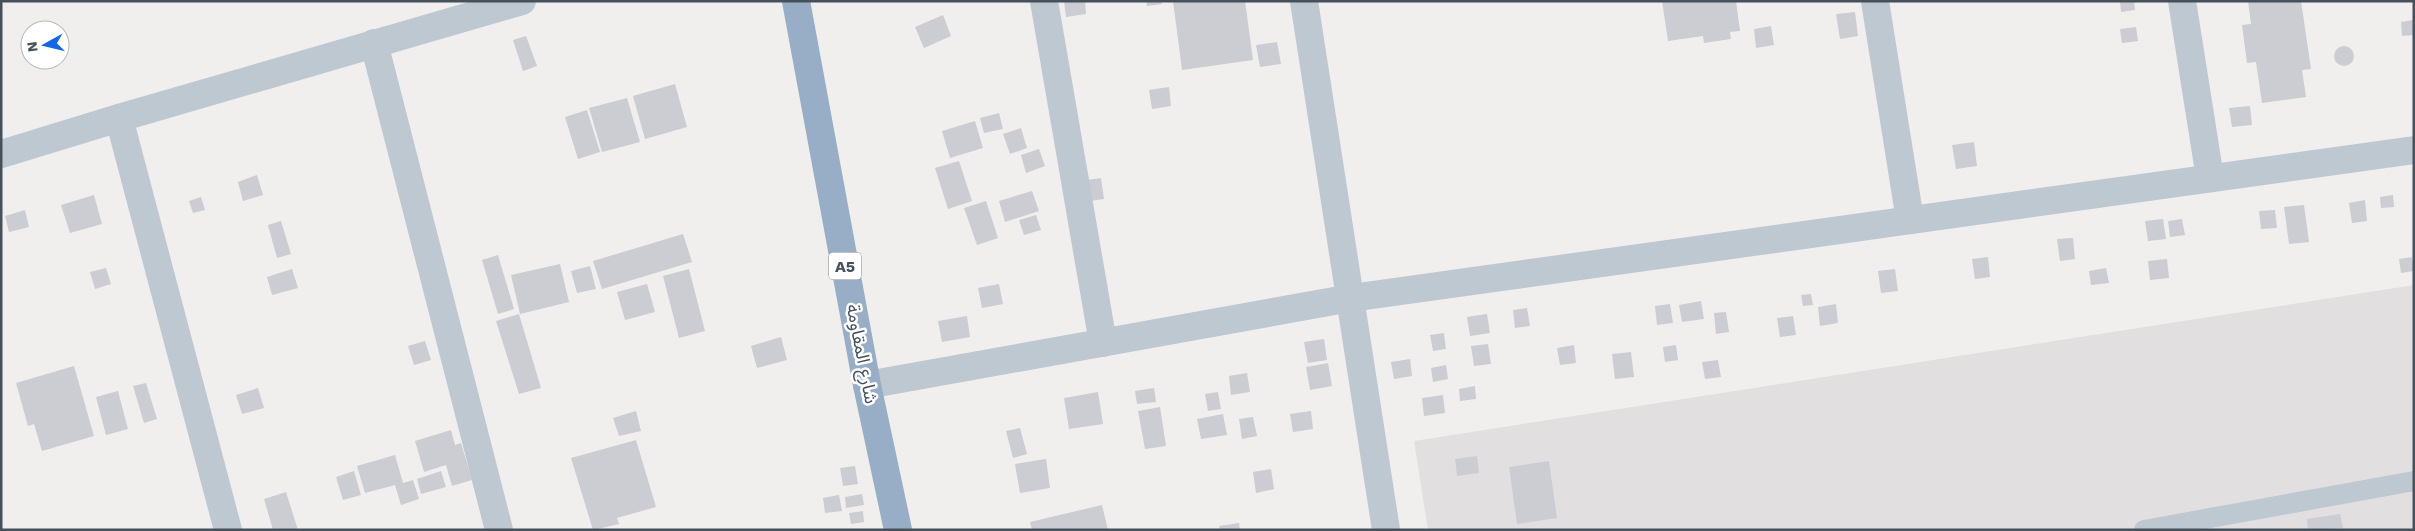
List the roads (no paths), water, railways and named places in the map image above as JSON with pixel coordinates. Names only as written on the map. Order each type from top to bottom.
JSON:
[{"type":"highway","name":"شارع المقاومة","points":[[796,1],[867,384],[898,530]]},
{"type":"street","points":[[1,154],[522,1]]},
{"type":"street","points":[[1044,1],[1103,342]]},
{"type":"street","points":[[1304,1],[1386,530]]},
{"type":"street","points":[[1875,1],[1910,220]]},
{"type":"street","points":[[2182,1],[2210,178]]},
{"type":"street","points":[[374,43],[499,530]]},
{"type":"street","points":[[119,118],[228,530]]},
{"type":"street","points":[[867,384],[1351,298],[2414,150]]},
{"type":"lane","points":[[2144,530],[2414,481]]}]
